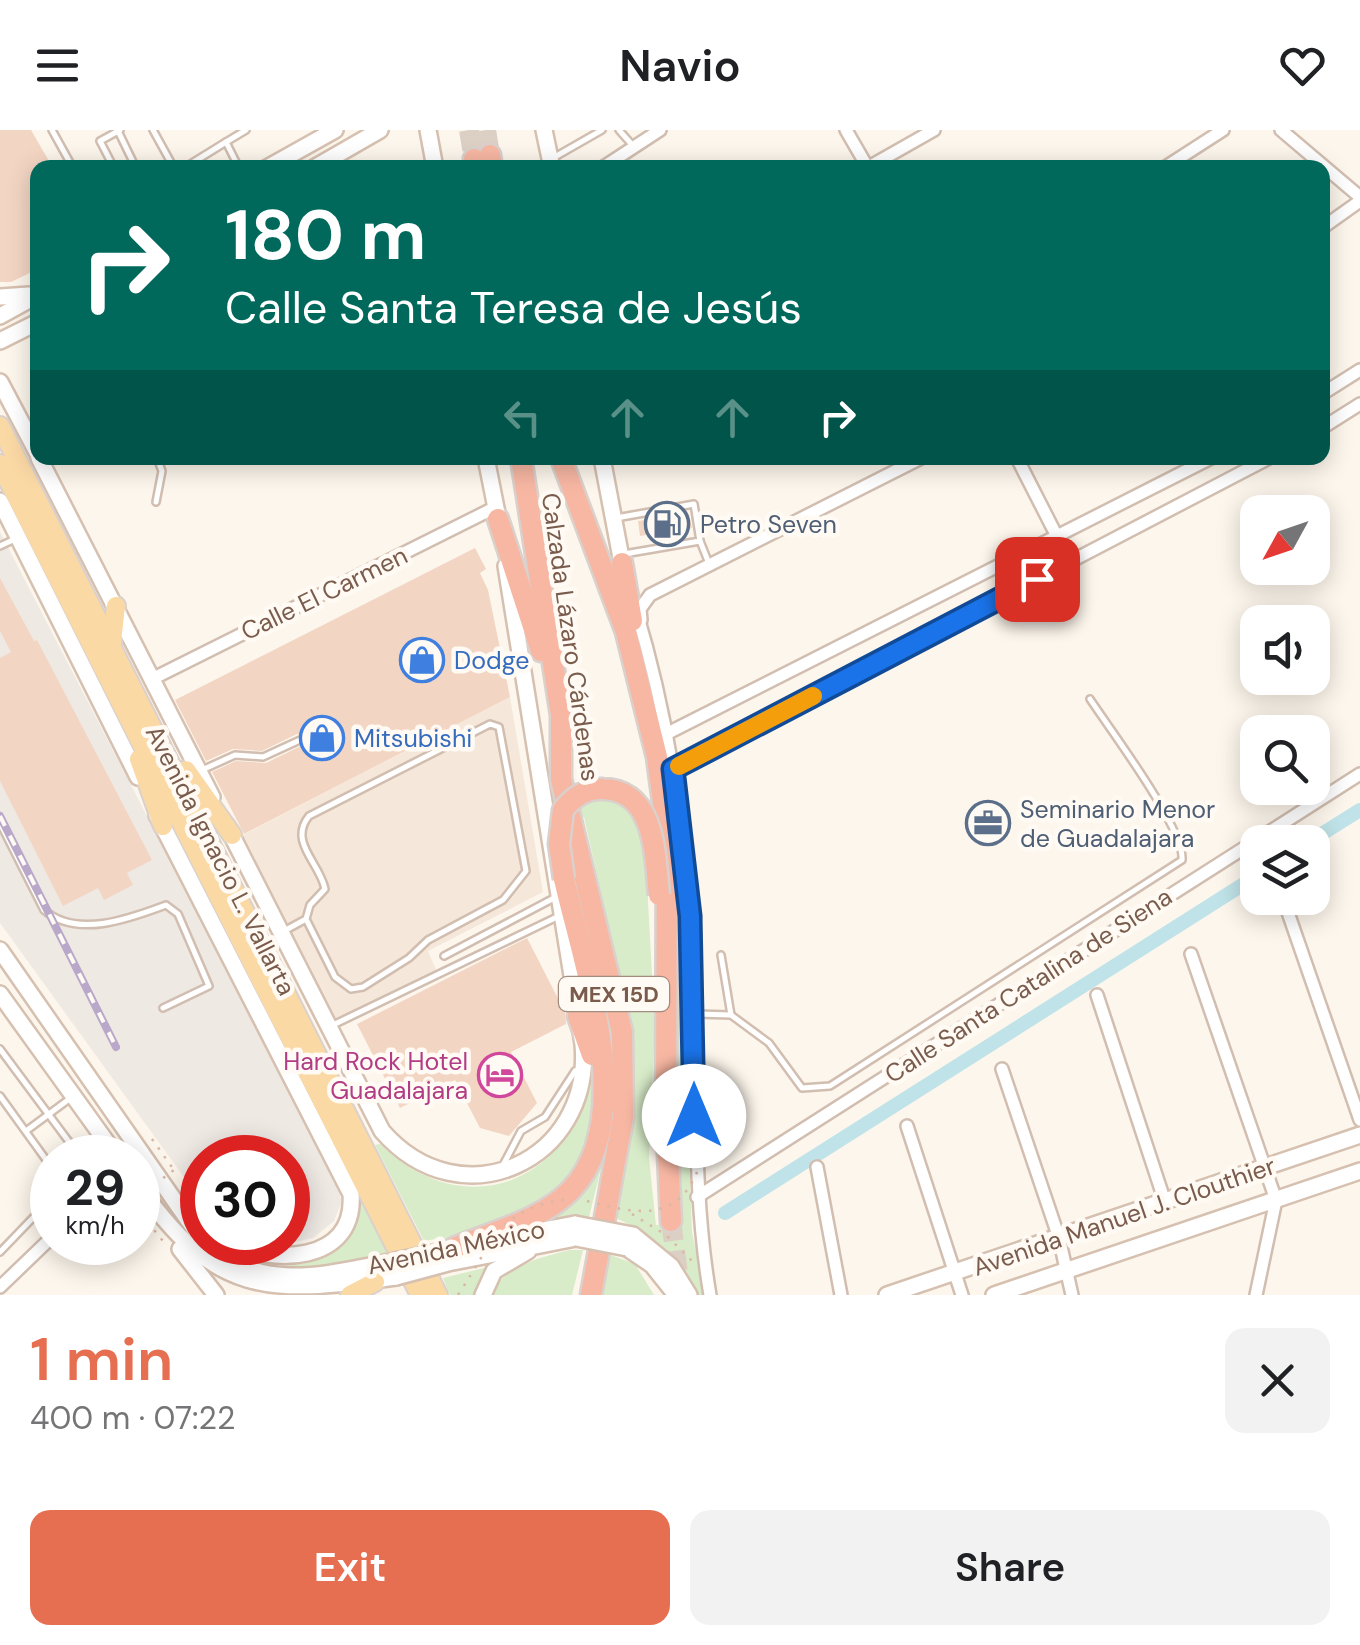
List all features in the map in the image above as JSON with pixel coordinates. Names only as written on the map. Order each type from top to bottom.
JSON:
[{"type":"highway","name":"Calzada Lázaro Cárdenas","points":[[521,465],[561,715],[561,780],[622,1032],[623,1117],[591,1289]]},
{"type":"highway","name":"Calzada Lázaro Cárdenas","points":[[564,465],[626,632],[645,697],[667,832],[670,1221]]},
{"type":"highway","points":[[497,513],[561,715]]},
{"type":"highway","points":[[622,559],[645,697]]},
{"type":"highway","points":[[573,983],[560,888],[559,844],[564,810],[583,792],[624,792],[648,821],[666,954]]},
{"type":"highway","points":[[667,866],[690,916]]},
{"type":"highway","points":[[448,1254],[540,1212],[569,1192],[598,1146],[603,1110],[595,1015],[560,888]]},
{"type":"highway","points":[[578,1016],[603,1110]]},
{"type":"main road","points":[[281,160],[334,130]]},
{"type":"main road","points":[[328,160],[380,130]]},
{"type":"main road","points":[[428,130],[434,160]]},
{"type":"main road","points":[[434,160],[441,130]]},
{"type":"main road","points":[[543,133],[550,160]]},
{"type":"main road","points":[[0,297],[30,295]]},
{"type":"main road","points":[[0,316],[30,299]]},
{"type":"main road","points":[[0,341],[30,326]]},
{"type":"main road","name":"Avenida Ignacio L. Vallarta","points":[[0,382],[30,440]]},
{"type":"main road","name":"Avenida Ignacio L. Vallarta","points":[[0,426],[438,1295]]},
{"type":"main road","name":"Avenida Ignacio L. Vallarta","points":[[0,464],[420,1295]]},
{"type":"main road","name":"Avenida Ignacio L. Vallarta","points":[[43,465],[382,1132],[398,1150],[442,1172],[468,1178],[501,1171]]},
{"type":"main road","points":[[487,465],[560,888],[560,915],[585,1073],[573,1115],[539,1152],[501,1171]]},
{"type":"main road","points":[[603,465],[622,559]]},
{"type":"main road","name":"Avenida Ignacio L. Vallarta","points":[[0,501],[351,1194],[344,1228],[319,1251],[310,1252]]},
{"type":"main road","points":[[112,642],[116,606]]},
{"type":"main road","points":[[116,693],[163,826]]},
{"type":"main road","points":[[153,724],[232,835]]},
{"type":"main road","name":"Avenida México","points":[[0,948],[180,1211]]},
{"type":"main road","points":[[1,996],[102,1135]]},
{"type":"main road","name":"Avenida Manuel J. Clouthier","points":[[888,1295],[1360,1135]]},
{"type":"main road","name":"Avenida Manuel J. Clouthier","points":[[994,1295],[1360,1171]]},
{"type":"main road","name":"Avenida México","points":[[160,1216],[212,1271],[242,1287],[278,1294],[313,1294],[374,1282],[393,1269]]},
{"type":"main road","points":[[168,1228],[190,1267],[216,1295]]},
{"type":"main road","name":"Avenida México","points":[[448,1254],[544,1243],[576,1231]]},
{"type":"main road","name":"Avenida México","points":[[239,1265],[280,1278],[311,1278],[393,1269],[448,1254],[576,1231],[630,1242],[671,1266],[690,1295]]},
{"type":"main road","name":"Avenida México","points":[[630,1242],[676,1295]]},
{"type":"main road","points":[[484,1295],[494,1271],[544,1243]]},
{"type":"main road","points":[[350,1295],[374,1282]]},
{"type":"street","points":[[614,160],[660,130]]},
{"type":"street","points":[[846,130],[864,160]]},
{"type":"street","points":[[880,160],[934,130]]},
{"type":"street","points":[[1176,160],[1223,130]]},
{"type":"street","points":[[1281,130],[1315,160]]},
{"type":"street","points":[[1330,173],[1360,199],[1330,222]]},
{"type":"street","points":[[1330,389],[1360,370]]},
{"type":"street","points":[[1330,423],[1360,404]]},
{"type":"street","points":[[640,625],[640,610],[650,595],[907,465]]},
{"type":"street","points":[[1021,465],[1070,562]]},
{"type":"street","points":[[666,734],[1196,465]]},
{"type":"street","points":[[673,769],[1257,465]]},
{"type":"street","name":"Calle El Carmen","points":[[152,679],[497,513]]},
{"type":"street","points":[[622,559],[673,769],[690,916],[697,1197],[710,1295]]},
{"type":"street","name":"Calle Santa Catalina de Siena","points":[[697,1197],[1360,774]]},
{"type":"street","points":[[1289,915],[1360,1120]]},
{"type":"street","points":[[1192,954],[1276,1200],[1256,1295]]},
{"type":"street","points":[[1097,995],[1166,1202]]},
{"type":"street","points":[[1002,1069],[1069,1270],[1072,1295]]},
{"type":"street","points":[[907,1126],[962,1295]]},
{"type":"street","points":[[817,1167],[841,1295]]},
{"type":"street","points":[[0,1288],[30,1259]]},
{"type":"lane","points":[[52,130],[69,160]]},
{"type":"lane","points":[[153,130],[170,160]]},
{"type":"lane","points":[[197,160],[246,130]]},
{"type":"lane","points":[[557,160],[602,130]]},
{"type":"lane","points":[[620,130],[634,146]]},
{"type":"lane","points":[[110,160],[100,141],[119,131],[132,160]]},
{"type":"lane","points":[[226,142],[235,160]]},
{"type":"lane","points":[[156,502],[160,465]]},
{"type":"lane","points":[[614,518],[694,504],[700,541],[710,566]]},
{"type":"lane","points":[[0,546],[19,537]]},
{"type":"lane","points":[[622,559],[700,541]]},
{"type":"lane","points":[[694,1014],[731,1015],[768,1043],[802,1088],[830,1086],[1182,860],[1183,849],[1172,826],[1090,700]]},
{"type":"lane","points":[[282,932],[306,918],[326,884],[301,840],[301,827],[308,816],[490,724],[499,726],[526,872],[513,893],[428,940],[410,958],[363,987],[350,989],[334,977],[306,918]]},
{"type":"lane","points":[[199,771],[235,755],[263,757],[300,740]]},
{"type":"lane","points":[[0,823],[44,910],[53,918],[114,924],[166,905],[178,914],[209,986],[163,1008]]},
{"type":"lane","points":[[444,956],[560,888]]},
{"type":"lane","points":[[329,1027],[560,915]]},
{"type":"lane","points":[[721,955],[731,1015]]},
{"type":"lane","points":[[501,1171],[520,1130],[545,1117],[565,1087],[583,1044]]},
{"type":"lane","points":[[0,1050],[64,1135]]},
{"type":"lane","points":[[0,1096],[30,1137]]},
{"type":"lane","points":[[26,1131],[74,1096]]},
{"type":"lane","points":[[0,1252],[30,1221]]},
{"type":"path","points":[[587,1201],[645,1213],[672,1203],[695,1180],[699,1167]]},
{"type":"path","points":[[160,1180],[174,1170]]},
{"type":"path","points":[[458,1295],[507,1220],[530,1206],[570,1200]]},
{"type":"path","points":[[626,1211],[666,1235],[696,1266]]},
{"type":"shaded area","points":[[0,532],[339,1187],[341,1203],[334,1221],[310,1239],[310,1135],[180,1135],[180,1172],[160,1144],[160,1135],[153,1135],[0,923]]},
{"type":"shaded area","points":[[510,697],[543,892],[428,951],[437,972],[337,1021],[241,836]]},
{"type":"green space","points":[[613,797],[644,829],[655,1028],[649,1158],[656,1225],[681,1222],[674,1153],[677,960],[683,999],[692,1232],[705,1295],[698,1295],[684,1269],[665,1248],[616,1218],[632,1115],[632,1030],[584,817],[567,822],[614,1040],[614,1116],[589,1217],[537,1224],[605,1128],[562,823],[587,798]]},
{"type":"green space","points":[[592,1081],[594,1137],[585,1160],[553,1196],[486,1231],[439,1246],[436,1239],[424,1241],[375,1145],[380,1144],[411,1168],[443,1182],[475,1187],[506,1182],[534,1168],[558,1147],[578,1117]]},
{"type":"green space","points":[[357,1191],[390,1257],[312,1273],[258,1267],[310,1265],[341,1244],[351,1231]]},
{"type":"green space","points":[[570,1250],[583,1250],[572,1295],[489,1295],[514,1270]]},
{"type":"green space","points":[[608,1254],[635,1264],[654,1295],[601,1295]]},
{"type":"green space","points":[[492,1266],[477,1295],[450,1295],[443,1278]]},
{"type":"building","points":[[0,130],[31,130],[48,160],[30,160],[30,273],[11,282],[0,282]]},
{"type":"building","name":"Petro Seven","points":[[689,514],[692,528],[640,536],[638,521]]},
{"type":"building","points":[[475,548],[486,569],[480,573],[488,590],[510,697],[244,834],[212,772],[236,761],[266,763],[303,745],[305,737],[297,734],[262,751],[233,749],[206,761],[175,700]]},
{"type":"building","points":[[0,578],[34,641],[37,640],[152,860],[127,873],[133,885],[104,900],[98,888],[63,906],[0,781],[0,658],[11,652],[0,631]]},
{"type":"building","points":[[527,938],[565,1012],[566,1024],[511,1052],[537,1103],[509,1136],[480,1128],[455,1080],[400,1108],[357,1024]]},
{"type":"waterway","points":[[1330,829],[1360,810]]},
{"type":"waterway","points":[[725,1213],[1240,886]]},
{"type":"tunnel","points":[[469,130],[474,159]]},
{"type":"tunnel","points":[[486,130],[490,155]]},
{"type":"tunnel","points":[[671,1221],[680,1288]]},
{"type":"railway","points":[[0,816],[116,1047]]},
{"type":"slow traffic","points":[[679,766],[813,696]]},
{"type":"place","name":"Petro Seven","points":[[667,524]]},
{"type":"place","name":"Dodge","points":[[422,660]]},
{"type":"place","name":"Mitsubishi","points":[[322,738]]},
{"type":"place","name":"Seminario Menor de Guadalajara","points":[[988,823]]},
{"type":"place","name":"Hard Rock Hotel Guadalajara","points":[[500,1075]]},
{"type":"route","points":[[694,1116],[690,916],[673,769],[1037,579]]}]
